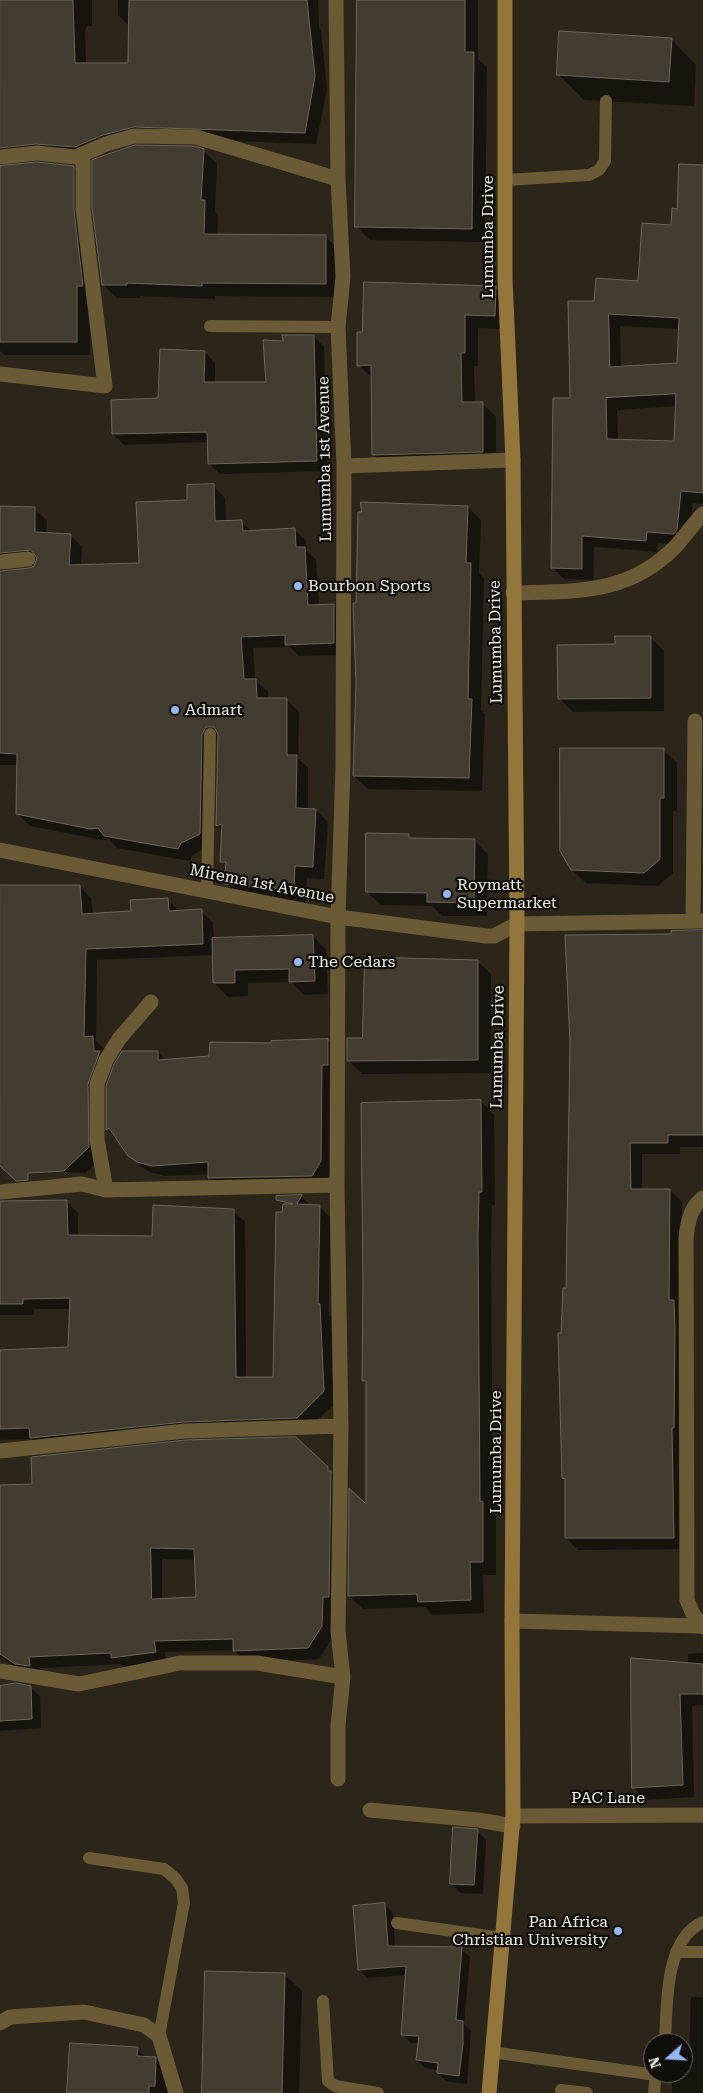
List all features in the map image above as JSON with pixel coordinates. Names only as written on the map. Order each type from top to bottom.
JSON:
[{"type":"street","name":"Lumumba 1st Avenue","points":[[336,0],[338,179],[342,277],[338,327],[344,466],[343,766],[338,917],[336,1185],[341,1426],[338,1631],[343,1677],[338,1725],[338,1779]]},
{"type":"street","name":"Lumumba Drive","points":[[489,2093],[491,2052],[513,1821],[512,1621],[517,924],[513,460],[505,278],[505,0]]},
{"type":"street","points":[[0,157],[38,153],[76,157],[106,144],[134,136],[196,137],[338,179]]},
{"type":"street","points":[[0,374],[105,386],[83,209],[83,155]]},
{"type":"street","points":[[344,466],[513,460]]},
{"type":"street","points":[[513,593],[599,588],[628,581],[649,568],[676,546],[703,514]]},
{"type":"street","points":[[0,562],[28,559]]},
{"type":"street","points":[[517,924],[698,921],[695,721]]},
{"type":"street","name":"Mirema 1st Avenue","points":[[0,850],[338,917],[486,936],[494,936],[517,924]]},
{"type":"street","points":[[106,1190],[97,1139],[97,1084],[106,1060],[118,1039],[151,1002]]},
{"type":"street","points":[[0,1192],[82,1184],[106,1190],[336,1185]]},
{"type":"street","points":[[702,1626],[687,1600],[686,1239],[687,1221],[698,1202],[703,1198]]},
{"type":"street","points":[[0,1451],[185,1431],[341,1426]]},
{"type":"street","points":[[512,1621],[702,1626]]},
{"type":"street","points":[[0,1671],[79,1684],[180,1663],[257,1663],[343,1677]]},
{"type":"street","name":"PAC Lane","points":[[370,1810],[478,1820],[513,1821],[703,1815]]},
{"type":"street","points":[[0,2023],[10,2017],[84,2012],[144,2026],[159,2036],[176,2093]]},
{"type":"lane","points":[[505,180],[589,175],[599,170],[605,161],[606,102]]},
{"type":"lane","points":[[210,326],[338,327]]},
{"type":"lane","points":[[207,891],[210,734]]},
{"type":"lane","points":[[89,1858],[164,1869],[175,1878],[182,1888],[184,1903],[159,2036]]},
{"type":"lane","points":[[665,2033],[667,2000],[676,1952],[684,1938],[703,1922]]},
{"type":"lane","points":[[396,1923],[502,1938]]},
{"type":"lane","points":[[676,1952],[703,1952]]},
{"type":"lane","points":[[323,2001],[328,2081],[335,2086],[378,2093]]},
{"type":"lane","points":[[491,2052],[643,2072]]},
{"type":"lane","points":[[561,2090],[587,2093]]},
{"type":"building","points":[[0,0],[73,0],[75,63],[128,63],[129,0],[307,0],[315,76],[305,133],[134,127],[103,135],[75,147],[36,144],[0,148]]},
{"type":"building","points":[[357,0],[465,0],[465,52],[474,52],[472,229],[355,227]]},
{"type":"building","points":[[559,31],[672,38],[669,82],[557,75]]},
{"type":"building","points":[[135,145],[195,146],[204,149],[201,200],[205,200],[204,234],[326,235],[326,284],[202,283],[202,286],[127,283],[127,285],[102,285],[92,208],[92,160]]},
{"type":"building","points":[[37,162],[74,166],[74,210],[83,286],[77,286],[77,342],[0,342],[0,166]]},
{"type":"building","points":[[679,164],[703,165],[703,493],[681,491],[677,530],[674,534],[647,532],[646,541],[582,536],[582,569],[551,568],[553,398],[570,398],[568,301],[594,301],[596,278],[638,281],[642,223],[671,225],[672,208],[677,209]],"holes":[[[609,314],[679,318],[677,363],[610,367]],[[676,394],[674,441],[607,439],[606,398]]]},
{"type":"building","points":[[364,282],[496,286],[495,316],[465,315],[465,353],[461,353],[462,402],[483,402],[483,452],[372,455],[371,365],[357,366],[357,332],[362,332]]},
{"type":"building","points":[[282,335],[314,335],[317,461],[208,464],[207,432],[112,434],[111,400],[158,398],[160,349],[205,351],[204,382],[266,382],[263,340],[283,341]]},
{"type":"building","points":[[214,484],[215,521],[242,520],[243,531],[295,528],[296,547],[305,547],[308,605],[334,604],[334,643],[285,645],[285,635],[241,637],[244,679],[256,679],[257,698],[287,698],[287,755],[297,755],[296,808],[316,809],[313,867],[295,866],[294,890],[224,884],[226,862],[220,862],[222,824],[216,826],[218,734],[214,727],[206,727],[202,734],[200,834],[181,843],[178,849],[104,836],[98,828],[90,829],[16,814],[17,754],[0,753],[0,571],[29,568],[34,566],[37,558],[31,550],[0,553],[0,506],[35,507],[35,532],[71,534],[69,565],[139,563],[136,502],[187,500],[187,485]]},
{"type":"building","points":[[361,502],[468,506],[466,563],[471,563],[468,699],[472,699],[469,778],[353,776],[356,683],[353,603],[356,603],[358,512],[361,512]]},
{"type":"building","points":[[615,636],[651,636],[651,698],[558,699],[557,645],[615,644]]},
{"type":"building","points":[[560,748],[664,748],[664,798],[660,798],[660,859],[644,873],[571,870],[560,851]]},
{"type":"building","points":[[366,833],[409,834],[409,838],[475,839],[474,903],[427,902],[427,893],[366,892]]},
{"type":"building","points":[[0,885],[80,885],[82,914],[131,911],[130,900],[168,898],[169,911],[202,909],[203,944],[86,949],[84,1037],[93,1036],[94,1051],[100,1051],[88,1084],[89,1147],[64,1171],[28,1173],[28,1180],[16,1181],[0,1166]]},
{"type":"building","points":[[703,930],[703,1135],[668,1135],[668,1143],[630,1143],[631,1189],[670,1189],[669,1300],[674,1300],[675,1331],[674,1428],[672,1428],[674,1538],[565,1538],[565,1479],[562,1478],[558,1333],[561,1333],[563,1288],[566,1288],[570,1043],[565,935],[671,934],[671,931]]},
{"type":"building","points":[[313,935],[315,981],[289,982],[289,969],[235,970],[235,983],[213,983],[212,938]]},
{"type":"building","points":[[365,957],[478,960],[478,1060],[347,1061],[347,1038],[362,1038]]},
{"type":"building","points":[[328,1039],[328,1065],[322,1065],[321,1161],[312,1176],[208,1178],[208,1162],[152,1166],[137,1162],[128,1156],[109,1128],[106,1130],[106,1086],[114,1064],[122,1051],[158,1051],[158,1060],[209,1056],[210,1042],[271,1043],[271,1041]]},
{"type":"building","points":[[481,1100],[482,1192],[479,1192],[478,1236],[480,1501],[483,1502],[483,1562],[470,1562],[471,1600],[418,1602],[417,1594],[348,1596],[349,1488],[366,1504],[366,1381],[362,1381],[361,1103]]},
{"type":"building","points":[[302,1195],[297,1204],[320,1205],[318,1304],[320,1304],[324,1391],[297,1418],[184,1422],[30,1438],[29,1428],[0,1429],[0,1350],[68,1347],[70,1298],[23,1299],[23,1304],[0,1304],[0,1201],[67,1200],[68,1235],[152,1236],[153,1205],[234,1209],[236,1377],[273,1377],[276,1212],[282,1212],[283,1204],[293,1204],[276,1200],[276,1196]]},
{"type":"building","points":[[296,1437],[328,1467],[328,1471],[331,1471],[329,1597],[323,1597],[322,1626],[308,1648],[233,1651],[233,1639],[154,1641],[156,1652],[111,1658],[111,1653],[29,1657],[30,1666],[15,1664],[0,1654],[0,1485],[32,1484],[31,1457],[186,1440]],"holes":[[[151,1548],[194,1549],[196,1597],[152,1599]]]},
{"type":"building","points":[[631,1658],[703,1664],[703,1694],[680,1694],[683,1785],[632,1788]]},
{"type":"building","points":[[16,1683],[31,1686],[32,1719],[0,1721],[0,1686]]},
{"type":"building","points":[[453,1827],[478,1829],[474,1885],[450,1884]]},
{"type":"building","points":[[385,1903],[388,1946],[462,1947],[456,2020],[463,2021],[463,2044],[459,2076],[437,2073],[438,2063],[416,2060],[419,2036],[401,2035],[406,1966],[358,1970],[353,1906]]},
{"type":"building","points":[[205,1971],[285,1973],[282,2093],[202,2093]]},
{"type":"building","points":[[70,2043],[138,2047],[137,2056],[156,2057],[155,2086],[149,2086],[149,2093],[67,2093]]},
{"type":"place","name":"Bourbon Sports","points":[[298,586]]},
{"type":"place","name":"Admart","points":[[175,710]]},
{"type":"place","name":"Roymatt Supermarket","points":[[447,894]]},
{"type":"place","name":"The Cedars","points":[[298,962]]},
{"type":"place","name":"Pan Africa Christian University","points":[[618,1931]]}]
